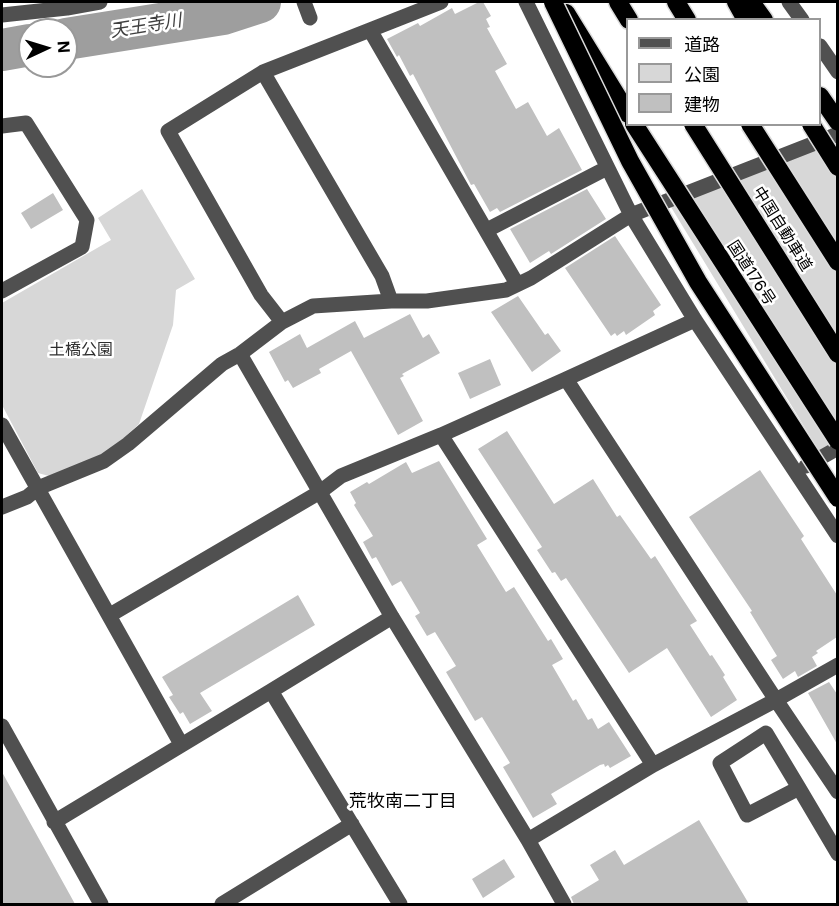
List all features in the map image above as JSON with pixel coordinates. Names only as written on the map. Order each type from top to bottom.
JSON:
[{"type":"highway","points":[[553,2],[630,161],[698,282],[837,498]]},
{"type":"highway","points":[[559,2],[626,112]]},
{"type":"highway","points":[[618,2],[628,18]]},
{"type":"highway","points":[[676,2],[686,18]]},
{"type":"highway","points":[[736,2],[745,18]]},
{"type":"highway","points":[[751,2],[763,18]]},
{"type":"highway","points":[[821,99],[837,123]]},
{"type":"highway","name":"国道176号","points":[[635,126],[837,441]]},
{"type":"highway","name":"中国自動車道","points":[[694,126],[837,354]]},
{"type":"highway","name":"中国自動車道","points":[[751,126],[837,262]]},
{"type":"highway","points":[[812,126],[837,167]]},
{"type":"street","points":[[2,15],[100,2]]},
{"type":"street","points":[[282,322],[261,295],[168,130],[263,72],[441,2]]},
{"type":"street","points":[[526,2],[631,215],[695,320],[837,536]]},
{"type":"street","points":[[789,2],[801,18]]},
{"type":"street","points":[[370,30],[488,230],[517,284]]},
{"type":"street","points":[[821,49],[837,72]]},
{"type":"street","points":[[263,72],[382,276],[391,301]]},
{"type":"street","points":[[2,126],[26,123],[87,220],[82,247],[2,291]]},
{"type":"street","points":[[2,507],[27,496],[38,488],[104,461],[128,444],[222,364],[240,354],[282,322],[313,306],[427,301],[506,290],[531,278],[631,215],[837,134]]},
{"type":"street","points":[[488,230],[607,168]]},
{"type":"street","points":[[110,615],[320,492],[341,476],[441,435],[695,320]]},
{"type":"street","points":[[240,354],[392,617],[528,840],[564,904]]},
{"type":"street","points":[[566,379],[837,792]]},
{"type":"street","points":[[2,425],[181,744]]},
{"type":"street","points":[[441,435],[653,765]]},
{"type":"street","points":[[795,472],[837,448]]},
{"type":"street","points":[[54,822],[392,617]]},
{"type":"street","points":[[528,840],[653,765],[837,665]]},
{"type":"street","points":[[271,691],[400,904]]},
{"type":"street","points":[[731,723],[744,746]]},
{"type":"street","points":[[2,726],[100,904]]},
{"type":"street","points":[[799,788],[747,815],[720,763],[766,733],[799,788],[837,854]]},
{"type":"street","points":[[222,904],[244,899],[352,824]]},
{"type":"green space","points":[[837,139],[837,440],[819,451],[671,207]]},
{"type":"green space","name":"土橋公園","points":[[142,189],[195,279],[176,290],[173,325],[139,424],[107,453],[49,476],[38,473],[2,405],[2,303],[111,240],[98,218]]},
{"type":"building","points":[[483,2],[491,16],[486,19],[490,27],[487,28],[507,64],[495,71],[516,109],[528,102],[547,136],[559,128],[582,170],[500,212],[497,208],[490,212],[474,184],[471,185],[413,74],[410,76],[387,39],[418,23],[420,26],[452,8],[455,14]]},
{"type":"building","points":[[587,189],[606,219],[551,254],[549,251],[530,263],[510,229]]},
{"type":"building","points":[[53,193],[63,210],[31,229],[21,213]]},
{"type":"building","points":[[615,236],[661,305],[653,311],[655,315],[626,335],[624,331],[617,336],[615,333],[611,336],[565,268]]},
{"type":"building","points":[[518,296],[545,335],[548,333],[561,351],[532,372],[491,312]]},
{"type":"building","points":[[410,314],[423,338],[429,334],[440,353],[402,374],[404,376],[400,378],[423,421],[398,435],[351,351],[319,369],[321,373],[293,388],[288,380],[285,382],[269,352],[300,334],[307,348],[355,321],[364,338]]},
{"type":"building","points":[[490,359],[501,385],[470,399],[458,373]]},
{"type":"building","points":[[507,431],[554,504],[593,479],[617,517],[620,515],[651,559],[655,556],[697,621],[690,625],[725,675],[723,677],[737,700],[711,717],[667,648],[629,673],[566,578],[561,581],[555,572],[552,573],[537,550],[542,547],[478,449]]},
{"type":"building","points":[[439,461],[487,539],[477,545],[506,592],[514,587],[548,641],[551,639],[563,659],[552,665],[573,701],[576,699],[588,720],[592,718],[598,729],[609,722],[631,756],[610,768],[608,765],[605,767],[604,764],[600,765],[551,794],[557,804],[533,818],[503,767],[510,763],[482,717],[475,721],[446,672],[456,666],[435,632],[427,636],[415,616],[420,613],[401,581],[392,586],[376,557],[372,559],[363,542],[373,536],[354,505],[356,503],[350,492],[367,482],[369,484],[406,462],[412,473]]},
{"type":"building","points":[[760,470],[804,536],[801,539],[837,595],[837,637],[816,651],[818,653],[812,657],[817,666],[798,677],[795,671],[783,679],[771,660],[777,656],[750,612],[752,611],[689,517]]},
{"type":"building","points":[[298,595],[315,625],[200,693],[212,711],[190,724],[183,712],[180,714],[169,697],[173,695],[162,677]]},
{"type":"building","points":[[829,682],[837,694],[837,744],[808,693]]},
{"type":"building","points":[[2,772],[75,904],[2,904]]},
{"type":"building","points":[[699,820],[749,904],[574,904],[571,897],[599,880],[590,865],[615,850],[624,865]]},
{"type":"building","points":[[504,859],[515,877],[483,898],[472,879]]},
{"type":"waterway","name":"天王寺川","points":[[78,37],[223,14],[260,2]]},
{"type":"waterway","name":"天王寺川","points":[[2,50],[18,47]]},
{"type":"district","name":"荒牧南二丁目","points":[[403,802]]}]
